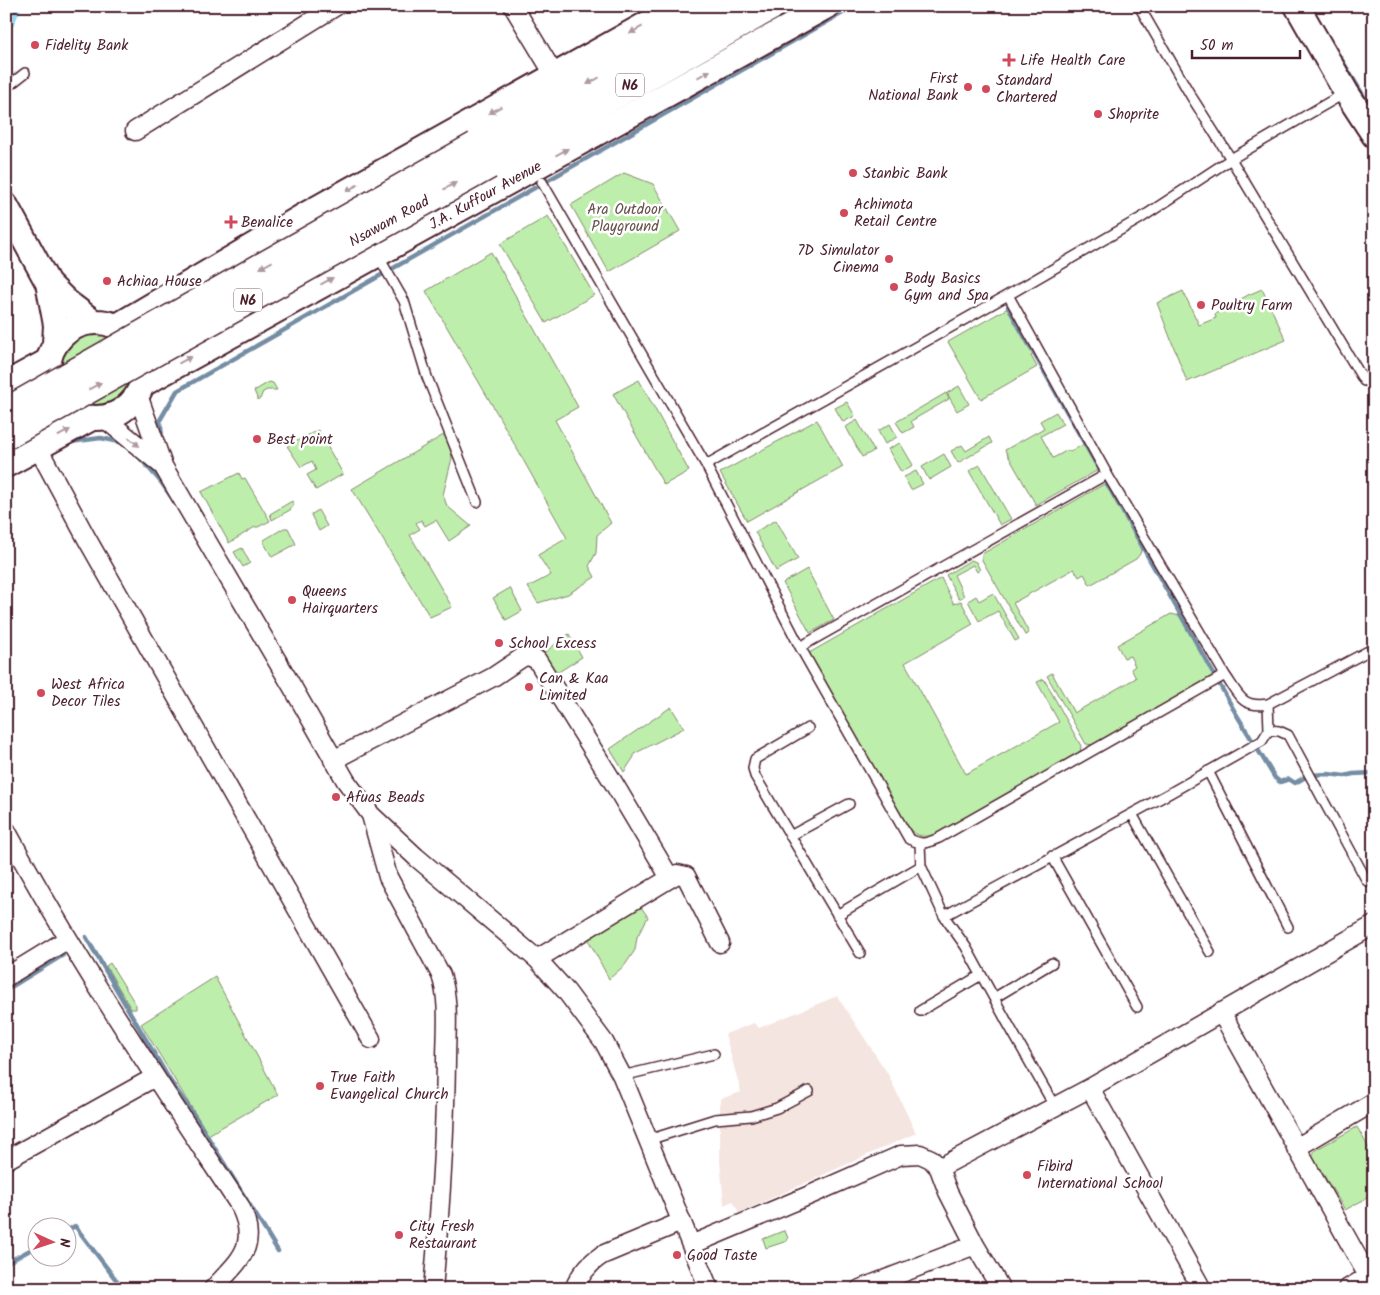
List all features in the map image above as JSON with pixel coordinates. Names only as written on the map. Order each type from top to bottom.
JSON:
[{"type":"highway","name":"Nsawam Road","points":[[6,435],[482,155],[728,6]]},
{"type":"highway","name":"Nsawam Road","points":[[6,412],[482,155],[771,6]]},
{"type":"main road","points":[[118,326],[305,215],[679,6]]},
{"type":"main road","name":"J.A. Kuffour Avenue","points":[[140,389],[377,254],[826,6]]},
{"type":"main road","points":[[1297,6],[1346,92],[1374,135]]},
{"type":"main road","points":[[6,206],[48,283],[67,302],[92,321]]},
{"type":"main road","points":[[48,283],[56,325],[50,388],[66,409],[97,418]]},
{"type":"main road","points":[[6,384],[52,352],[71,328],[92,321],[118,326],[135,340],[144,361],[140,389],[127,408],[97,418],[6,465]]},
{"type":"street","points":[[135,131],[336,6]]},
{"type":"street","points":[[513,6],[555,76]]},
{"type":"street","points":[[140,389],[163,466],[294,688],[333,760],[371,815],[537,959],[566,991],[604,1042],[622,1076],[709,1289]]},
{"type":"street","points":[[97,418],[163,466]]},
{"type":"street","points":[[38,448],[87,540],[372,1040]]},
{"type":"street","points":[[333,760],[493,677],[523,658],[532,656],[537,660],[585,737],[670,878]]},
{"type":"street","points":[[371,815],[388,877],[441,974],[444,984],[446,1003],[446,1106],[442,1191],[434,1289]]},
{"type":"street","points":[[7,832],[68,939],[155,1077],[240,1206],[247,1221],[249,1234],[242,1256],[213,1289]]},
{"type":"street","points":[[537,959],[677,874],[686,876],[720,943]]},
{"type":"street","points":[[939,1168],[1056,1107],[1374,925]]},
{"type":"street","points":[[6,977],[68,939]]},
{"type":"street","points":[[1221,1012],[1296,1148],[1371,1275],[1347,1289]]},
{"type":"street","points":[[6,1160],[155,1077]]},
{"type":"street","points":[[1090,1088],[1202,1289]]},
{"type":"street","points":[[1296,1148],[1374,1102]]},
{"type":"street","points":[[691,1245],[900,1155],[920,1154],[931,1159],[939,1168],[948,1192],[975,1245],[1001,1289]]},
{"type":"street","points":[[574,1289],[585,1269],[602,1255],[681,1222]]},
{"type":"street","points":[[860,1289],[975,1245]]},
{"type":"lane","points":[[1139,6],[1190,96],[1232,159],[1364,381]]},
{"type":"lane","points":[[6,88],[25,73]]},
{"type":"lane","points":[[706,466],[1141,218],[1232,159],[1346,92]]},
{"type":"lane","points":[[542,182],[706,466],[800,647],[909,839],[920,844],[927,844],[939,838],[1225,675]]},
{"type":"lane","points":[[377,254],[404,301],[426,377],[477,502]]},
{"type":"lane","points":[[1008,295],[1107,474],[1225,675],[1244,701],[1255,706],[1268,704],[1372,652]]},
{"type":"lane","points":[[800,647],[1107,474]]},
{"type":"lane","points":[[944,916],[1132,814],[1262,740],[1269,730],[1268,704]]},
{"type":"lane","points":[[808,728],[754,760],[753,768],[755,776],[860,953]]},
{"type":"lane","points":[[1269,730],[1279,731],[1288,735],[1367,881]]},
{"type":"lane","points":[[1208,771],[1288,927]]},
{"type":"lane","points":[[790,836],[849,804]]},
{"type":"lane","points":[[1132,814],[1210,952]]},
{"type":"lane","points":[[920,844],[921,866],[944,916],[966,947],[1056,1107]]},
{"type":"lane","points":[[1052,856],[1138,1007]]},
{"type":"lane","points":[[837,915],[921,866]]},
{"type":"lane","points":[[994,998],[1052,963]]},
{"type":"lane","points":[[920,1011],[981,975]]},
{"type":"lane","points":[[622,1076],[714,1054]]},
{"type":"lane","points":[[648,1140],[715,1119],[751,1116],[777,1108],[809,1091]]},
{"type":"shaded area","points":[[837,996],[888,1074],[916,1133],[739,1213],[733,1201],[724,1205],[720,1161],[720,1099],[741,1092],[725,1034],[754,1023],[759,1028]]},
{"type":"green space","name":"Ara Outdoor Playground","points":[[624,173],[653,184],[680,231],[609,272],[571,205]]},
{"type":"green space","points":[[548,216],[594,295],[546,323],[500,244]]},
{"type":"green space","points":[[491,252],[578,407],[555,420],[611,523],[597,535],[596,553],[589,566],[595,577],[568,594],[538,603],[528,587],[551,575],[538,555],[567,538],[426,291]]},
{"type":"green space","points":[[1262,289],[1286,340],[1187,382],[1157,303],[1183,291],[1199,325],[1216,318],[1215,314]]},
{"type":"green space","points":[[1008,308],[1034,354],[1031,356],[1037,367],[981,399],[948,342]]},
{"type":"green space","points":[[97,331],[109,334],[120,341],[133,374],[132,383],[128,391],[121,398],[112,404],[93,409],[84,407],[74,401],[58,374],[58,361],[63,349],[72,340],[78,336]]},
{"type":"green space","points":[[639,380],[689,471],[664,485],[613,394]]},
{"type":"green space","points":[[269,382],[273,383],[277,390],[263,392],[258,400],[254,391]]},
{"type":"green space","points":[[959,386],[969,404],[957,411],[947,393]]},
{"type":"green space","points":[[946,393],[949,399],[911,421],[914,427],[903,433],[896,422]]},
{"type":"green space","points":[[847,402],[855,416],[843,422],[835,408]]},
{"type":"green space","points":[[1056,412],[1063,424],[1041,436],[1053,458],[1068,450],[1070,452],[1084,444],[1098,470],[1036,505],[1005,450],[1044,428],[1040,421]]},
{"type":"green space","points":[[817,420],[843,467],[747,521],[720,473]]},
{"type":"green space","points":[[857,420],[874,451],[862,457],[846,427]]},
{"type":"green space","points":[[890,424],[897,437],[885,444],[878,431]]},
{"type":"green space","points":[[318,430],[343,474],[316,490],[307,475],[316,470],[312,461],[301,467],[287,446]]},
{"type":"green space","points":[[447,433],[452,458],[443,495],[447,506],[471,526],[449,541],[436,520],[425,526],[421,520],[416,523],[420,529],[410,535],[452,607],[430,617],[352,489]]},
{"type":"green space","points":[[989,437],[992,443],[958,463],[951,451],[962,445],[966,451]]},
{"type":"green space","points":[[900,443],[913,465],[901,472],[888,449]]},
{"type":"green space","points":[[944,454],[951,467],[929,480],[922,467]]},
{"type":"green space","points":[[980,465],[1011,519],[1000,525],[969,471]]},
{"type":"green space","points":[[916,471],[923,484],[911,490],[904,477]]},
{"type":"green space","points":[[239,473],[242,479],[245,478],[270,521],[255,527],[229,543],[201,492]]},
{"type":"green space","points":[[1106,483],[1142,547],[1140,554],[1136,559],[1090,585],[1084,574],[1079,577],[1074,569],[1013,603],[1029,633],[1025,635],[982,560],[982,554]]},
{"type":"green space","points":[[292,501],[294,505],[290,510],[272,520],[270,514]]},
{"type":"green space","points":[[318,510],[327,526],[319,531],[311,515]]},
{"type":"green space","points":[[776,520],[798,559],[776,571],[755,532]]},
{"type":"green space","points":[[284,528],[288,528],[296,544],[272,557],[264,540]]},
{"type":"green space","points":[[242,548],[250,563],[243,567],[234,552]]},
{"type":"green space","points":[[971,560],[976,562],[980,570],[977,572],[973,565],[954,575],[964,596],[959,599],[946,575]]},
{"type":"green space","points":[[807,569],[834,620],[810,633],[783,583]]},
{"type":"green space","points":[[941,578],[954,604],[961,601],[973,624],[905,663],[966,774],[1059,722],[1037,682],[1044,679],[1081,746],[1080,753],[937,834],[925,836],[918,835],[908,828],[809,653]]},
{"type":"green space","points":[[510,588],[522,611],[506,620],[493,598]]},
{"type":"green space","points":[[993,593],[1019,639],[1015,641],[998,611],[979,621],[968,601],[976,596],[979,601]]},
{"type":"green space","points":[[1171,614],[1180,616],[1214,675],[1093,745],[1086,744],[1047,676],[1052,673],[1074,713],[1136,678],[1131,669],[1135,666],[1130,656],[1124,658],[1117,645]]},
{"type":"green space","points":[[569,634],[582,657],[554,675],[541,655]]},
{"type":"green space","points":[[671,707],[684,728],[634,754],[624,772],[610,749]]},
{"type":"green space","points":[[641,907],[648,917],[637,937],[635,950],[625,965],[609,979],[589,941],[589,937]]},
{"type":"green space","points":[[110,963],[136,1005],[136,1009],[131,1009],[106,966]]},
{"type":"green space","points":[[215,977],[278,1095],[208,1135],[141,1024]]},
{"type":"green space","points":[[1357,1127],[1374,1157],[1374,1194],[1345,1210],[1312,1156],[1315,1150]]},
{"type":"green space","points":[[785,1231],[788,1238],[787,1241],[766,1248],[763,1239]]},
{"type":"waterway","points":[[6,24],[14,6]]},
{"type":"waterway","points":[[162,436],[160,420],[177,391],[855,6]]},
{"type":"waterway","points":[[1340,57],[1372,110]]},
{"type":"waterway","points":[[1008,307],[1235,712],[1275,778],[1280,782],[1289,779],[1295,783],[1309,775],[1328,774],[1345,776],[1374,773]]},
{"type":"waterway","points":[[70,442],[101,438],[124,443]]},
{"type":"waterway","points":[[140,458],[161,482],[174,501]]},
{"type":"waterway","points":[[86,937],[169,1079],[196,1118],[278,1251]]},
{"type":"waterway","points":[[6,990],[63,955]]},
{"type":"waterway","points":[[78,1230],[123,1289]]},
{"type":"waterway","points":[[6,1263],[28,1251]]},
{"type":"place","name":"Fidelity Bank","points":[[35,45]]},
{"type":"place","name":"Life Health Care","points":[[1009,60]]},
{"type":"place","name":"First National Bank","points":[[968,87]]},
{"type":"place","name":"Standard Chartered","points":[[986,89]]},
{"type":"place","name":"Shoprite","points":[[1098,114]]},
{"type":"place","name":"Stanbic Bank","points":[[853,173]]},
{"type":"place","name":"Achimota Retail Centre","points":[[844,213]]},
{"type":"place","name":"Benalice","points":[[231,222]]},
{"type":"place","name":"7D Simulator Cinema","points":[[889,259]]},
{"type":"place","name":"Achiaa House","points":[[107,281]]},
{"type":"place","name":"Body Basics Gym and Spa","points":[[894,287]]},
{"type":"place","name":"Poultry Farm","points":[[1201,305]]},
{"type":"place","name":"Best point","points":[[257,439]]},
{"type":"place","name":"Queens Hairquarters","points":[[292,600]]},
{"type":"place","name":"School Excess","points":[[499,643]]},
{"type":"place","name":"Can & Kaa Limited","points":[[529,687]]},
{"type":"place","name":"West Africa Decor Tiles","points":[[41,693]]},
{"type":"place","name":"Afuas Beads","points":[[336,797]]},
{"type":"place","name":"True Faith Evangelical Church","points":[[320,1086]]},
{"type":"place","name":"Fibird International School","points":[[1027,1175]]},
{"type":"place","name":"City Fresh Restaurant","points":[[399,1235]]},
{"type":"place","name":"Good Taste","points":[[677,1255]]}]
